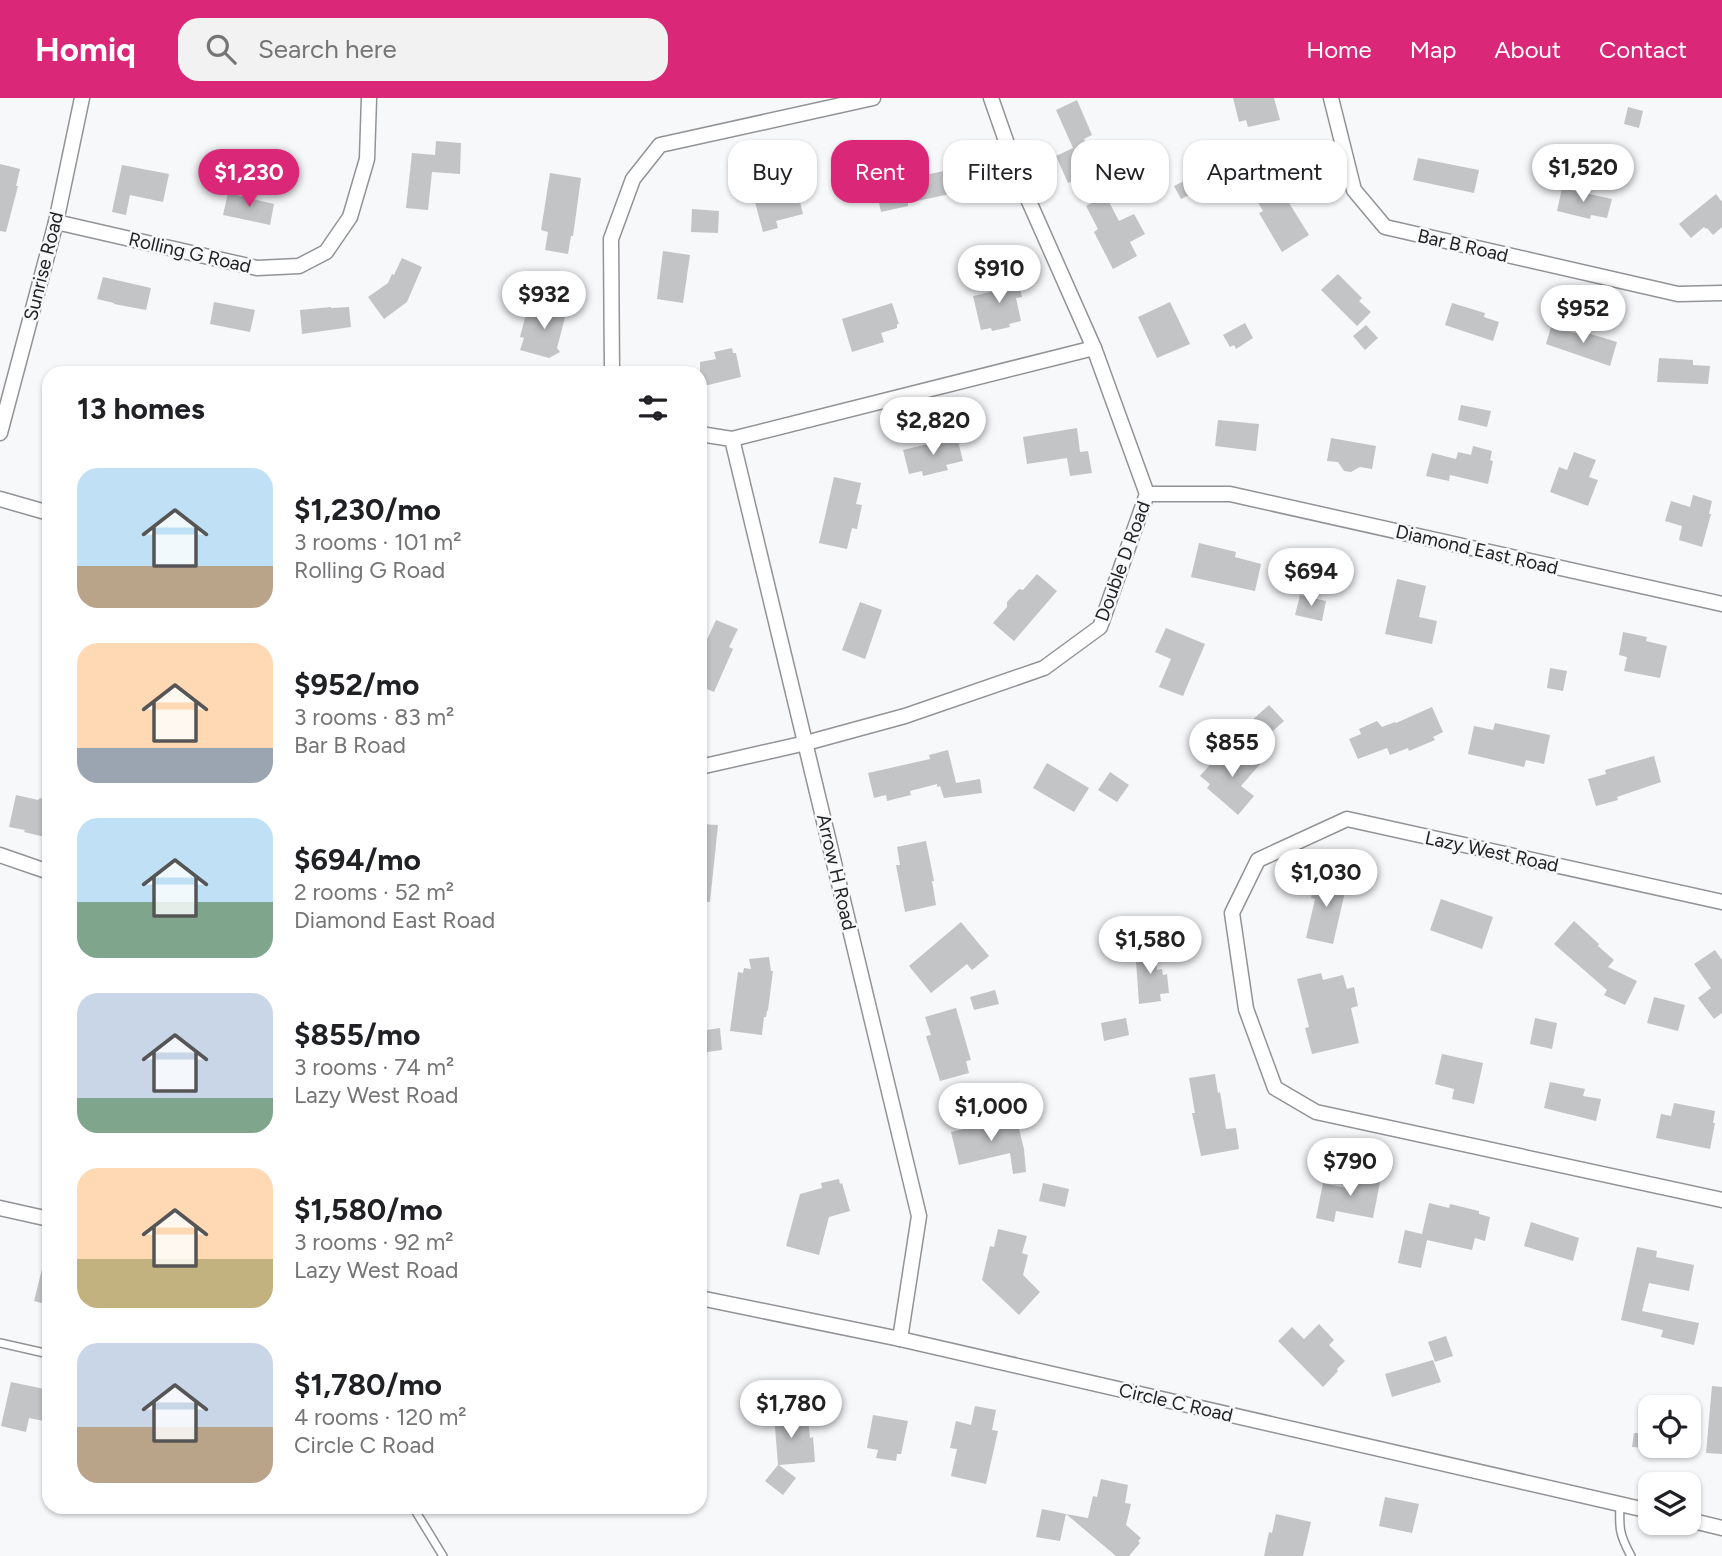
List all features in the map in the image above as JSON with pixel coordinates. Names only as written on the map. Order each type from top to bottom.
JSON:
[{"type":"street","name":"Sunrise Road","points":[[0,433],[56,222],[82,98]]},
{"type":"street","name":"Rolling G Road","points":[[56,222],[257,268],[299,266],[326,252],[350,217],[367,159],[369,98]]},
{"type":"street","points":[[612,366],[611,239],[632,179],[660,145],[873,98]]},
{"type":"street","name":"Double D Road","points":[[707,765],[806,743],[905,716],[1044,668],[1100,627],[1147,494],[1094,348],[1020,181],[991,98]]},
{"type":"street","name":"Bar B Road","points":[[1331,98],[1354,190],[1385,227],[1678,294],[1722,293]]},
{"type":"street","points":[[707,435],[732,439],[1094,348]]},
{"type":"street","name":"Arrow H Road","points":[[732,439],[919,1216],[900,1339]]},
{"type":"street","name":"Diamond East Road","points":[[1147,494],[1230,494],[1722,604]]},
{"type":"street","points":[[0,499],[42,511]]},
{"type":"street","name":"Lazy West Road","points":[[1722,902],[1347,820],[1258,860],[1232,913],[1246,1009],[1275,1088],[1316,1112],[1722,1200]]},
{"type":"street","points":[[0,855],[42,870]]},
{"type":"street","points":[[0,1208],[42,1217]]},
{"type":"street","name":"Circle C Road","points":[[707,1299],[900,1339],[1638,1508]]},
{"type":"street","points":[[1701,1523],[1722,1528]]},
{"type":"lane","points":[[0,1343],[42,1352]]},
{"type":"lane","points":[[1620,1503],[1621,1539],[1631,1556]]},
{"type":"lane","points":[[417,1514],[443,1556]]},
{"type":"building","points":[[1233,98],[1274,98],[1280,120],[1248,127],[1246,120],[1239,122]]},
{"type":"building","points":[[1077,100],[1092,135],[1084,140],[1071,140],[1071,144],[1056,110]]},
{"type":"building","points":[[1628,107],[1643,111],[1639,128],[1624,124]]},
{"type":"building","points":[[436,141],[461,143],[460,174],[432,172],[428,210],[406,208],[412,153],[435,155]]},
{"type":"building","points":[[1071,149],[1071,182],[1068,183],[1057,156]]},
{"type":"building","points":[[1418,158],[1479,170],[1474,193],[1413,180]]},
{"type":"building","points":[[0,164],[20,169],[6,232],[0,231]]},
{"type":"building","points":[[122,165],[169,174],[163,202],[130,195],[126,215],[112,212]]},
{"type":"building","points":[[943,171],[943,195],[929,198],[929,174]]},
{"type":"building","points":[[550,173],[581,178],[568,254],[545,250],[548,232],[541,230]]},
{"type":"building","points":[[1183,182],[1183,198],[1181,199],[1174,186]]},
{"type":"building","points":[[1562,188],[1612,199],[1607,218],[1591,215],[1590,219],[1557,211]]},
{"type":"building","points":[[228,193],[274,204],[270,225],[223,215]]},
{"type":"building","points":[[1716,194],[1722,202],[1722,227],[1713,235],[1704,227],[1691,238],[1679,224]]},
{"type":"building","points":[[755,203],[800,203],[803,214],[776,221],[778,228],[763,232]]},
{"type":"building","points":[[879,203],[908,203],[908,206],[881,212]]},
{"type":"building","points":[[1092,203],[1110,203],[1119,221],[1134,214],[1145,234],[1130,242],[1137,256],[1113,269],[1094,232],[1098,229],[1086,206]]},
{"type":"building","points":[[1258,203],[1289,203],[1309,235],[1282,252],[1259,213],[1263,211]]},
{"type":"building","points":[[692,209],[719,211],[718,233],[691,232]]},
{"type":"building","points":[[663,251],[690,255],[683,303],[657,299]]},
{"type":"building","points":[[402,258],[422,267],[407,302],[384,319],[368,297],[388,283]]},
{"type":"building","points":[[1338,274],[1362,298],[1359,301],[1371,312],[1357,326],[1321,290]]},
{"type":"building","points":[[103,277],[151,288],[146,310],[97,299]]},
{"type":"building","points":[[1017,277],[1022,297],[1016,298],[1021,321],[1009,324],[1010,327],[992,331],[991,328],[981,330],[973,296],[995,291],[993,282]]},
{"type":"building","points":[[547,300],[568,306],[557,348],[560,352],[549,358],[520,350],[524,338],[520,337],[526,314],[542,318]]},
{"type":"building","points":[[214,302],[255,310],[250,332],[210,324]]},
{"type":"building","points":[[1170,302],[1190,344],[1157,358],[1138,317]]},
{"type":"building","points":[[892,303],[899,324],[897,328],[881,333],[884,342],[852,352],[842,319]]},
{"type":"building","points":[[1452,303],[1485,313],[1484,317],[1499,322],[1493,341],[1445,325]]},
{"type":"building","points":[[349,307],[351,327],[302,334],[300,310]]},
{"type":"building","points":[[1245,323],[1253,338],[1236,349],[1234,345],[1230,347],[1223,335]]},
{"type":"building","points":[[1366,325],[1378,338],[1365,350],[1353,336]]},
{"type":"building","points":[[1551,327],[1583,335],[1584,332],[1617,342],[1610,366],[1546,344]]},
{"type":"building","points":[[732,348],[733,353],[736,353],[741,377],[707,385],[707,366],[700,366],[700,362],[716,359],[714,352]]},
{"type":"building","points":[[1659,358],[1693,360],[1693,365],[1710,366],[1708,384],[1657,382]]},
{"type":"building","points":[[1461,405],[1491,411],[1487,427],[1458,420]]},
{"type":"building","points":[[1218,420],[1259,424],[1256,451],[1215,446]]},
{"type":"building","points":[[1077,428],[1080,452],[1088,451],[1092,473],[1070,476],[1067,458],[1027,464],[1023,437]]},
{"type":"building","points":[[957,437],[963,461],[946,465],[948,470],[923,476],[922,471],[909,474],[903,450]]},
{"type":"building","points":[[1331,438],[1376,446],[1372,469],[1360,467],[1351,472],[1344,471],[1338,462],[1327,461]]},
{"type":"building","points":[[1473,446],[1492,451],[1490,460],[1493,461],[1488,484],[1450,475],[1449,481],[1426,476],[1432,453],[1456,459],[1458,452],[1471,455]]},
{"type":"building","points":[[1574,452],[1596,460],[1589,477],[1598,480],[1588,506],[1550,492],[1559,467],[1567,470]]},
{"type":"building","points":[[834,477],[861,483],[856,504],[862,505],[857,529],[852,528],[847,549],[819,543]]},
{"type":"building","points":[[1693,495],[1712,501],[1702,547],[1679,540],[1682,526],[1665,521],[1671,501],[1690,507]]},
{"type":"building","points":[[1199,543],[1236,552],[1235,557],[1261,564],[1255,591],[1191,577]]},
{"type":"building","points":[[1037,574],[1057,591],[1014,641],[993,623],[1007,607],[1007,602],[1019,589],[1023,590]]},
{"type":"building","points":[[1397,579],[1426,586],[1419,617],[1437,621],[1432,644],[1385,634]]},
{"type":"building","points":[[1300,595],[1326,601],[1322,621],[1295,615]]},
{"type":"building","points":[[860,602],[882,610],[865,659],[842,650]]},
{"type":"building","points":[[716,620],[738,629],[729,647],[733,649],[714,692],[707,689],[707,640]]},
{"type":"building","points":[[1166,628],[1205,644],[1183,696],[1159,687],[1171,659],[1155,652]]},
{"type":"building","points":[[1623,632],[1647,637],[1646,641],[1667,646],[1660,678],[1624,671],[1627,657],[1619,655]]},
{"type":"building","points":[[1550,668],[1567,671],[1563,691],[1547,688]]},
{"type":"building","points":[[1269,705],[1284,721],[1265,738],[1251,721]]},
{"type":"building","points":[[1432,707],[1443,732],[1433,737],[1435,740],[1409,751],[1408,748],[1390,755],[1387,748],[1358,759],[1349,739],[1361,734],[1359,729],[1377,721],[1382,727],[1396,723]]},
{"type":"building","points":[[1495,723],[1550,735],[1544,764],[1526,760],[1524,767],[1468,754],[1474,726],[1493,730]]},
{"type":"building","points":[[1242,746],[1262,762],[1241,786],[1254,796],[1238,815],[1207,788],[1210,784],[1200,776],[1216,758],[1225,766]]},
{"type":"building","points":[[948,750],[956,783],[980,779],[982,793],[944,798],[937,784],[887,801],[886,795],[874,798],[868,773],[930,759],[929,755]]},
{"type":"building","points":[[1654,756],[1661,782],[1596,806],[1588,779],[1606,774],[1605,770]]},
{"type":"building","points":[[1047,763],[1089,788],[1074,812],[1033,788]]},
{"type":"building","points":[[1110,772],[1129,785],[1117,802],[1098,790]]},
{"type":"building","points":[[16,795],[42,799],[42,836],[9,827]]},
{"type":"building","points":[[707,824],[718,825],[710,902],[707,902]]},
{"type":"building","points":[[926,841],[936,905],[905,912],[896,865],[900,865],[897,847]]},
{"type":"building","points":[[1316,876],[1347,883],[1333,944],[1306,938],[1315,899],[1311,898]]},
{"type":"building","points":[[1441,899],[1493,917],[1482,949],[1430,930]]},
{"type":"building","points":[[1574,921],[1614,960],[1608,967],[1637,981],[1625,1005],[1604,995],[1607,990],[1554,944]]},
{"type":"building","points":[[961,922],[989,956],[972,970],[967,964],[931,993],[909,966]]},
{"type":"building","points":[[1154,944],[1157,970],[1162,969],[1163,975],[1167,974],[1169,993],[1160,994],[1161,1001],[1139,1004],[1135,946]]},
{"type":"building","points":[[1715,950],[1722,960],[1722,1013],[1714,1019],[1698,998],[1711,988],[1694,964]]},
{"type":"building","points":[[769,957],[773,971],[762,1035],[730,1031],[738,972],[743,973],[744,968],[751,969],[749,959]]},
{"type":"building","points":[[1321,973],[1323,980],[1343,975],[1347,989],[1354,987],[1358,1006],[1351,1008],[1359,1043],[1312,1054],[1305,1028],[1309,1027],[1297,979]]},
{"type":"building","points":[[995,990],[999,1004],[974,1010],[970,997]]},
{"type":"building","points":[[1654,997],[1685,1005],[1678,1031],[1647,1023]]},
{"type":"building","points":[[956,1008],[971,1060],[966,1061],[969,1073],[940,1081],[926,1036],[931,1035],[925,1017]]},
{"type":"building","points":[[1126,1018],[1129,1035],[1104,1041],[1101,1023]]},
{"type":"building","points":[[1535,1018],[1557,1023],[1552,1049],[1530,1044]]},
{"type":"building","points":[[720,1028],[722,1050],[707,1052],[707,1030]]},
{"type":"building","points":[[1442,1054],[1483,1063],[1474,1104],[1452,1099],[1454,1089],[1435,1084]]},
{"type":"building","points":[[1215,1074],[1226,1129],[1236,1128],[1239,1149],[1201,1156],[1192,1113],[1195,1113],[1189,1078]]},
{"type":"building","points":[[1550,1082],[1585,1089],[1583,1096],[1601,1099],[1596,1121],[1544,1108]]},
{"type":"building","points":[[1674,1103],[1715,1111],[1710,1149],[1656,1138],[1661,1114],[1671,1116]]},
{"type":"building","points":[[1016,1117],[1024,1149],[1026,1172],[1013,1174],[1010,1153],[959,1165],[951,1132]]},
{"type":"building","points":[[1354,1171],[1381,1177],[1373,1218],[1336,1211],[1334,1222],[1316,1218],[1323,1183],[1351,1189]]},
{"type":"building","points":[[839,1179],[850,1211],[829,1217],[819,1255],[786,1246],[800,1194],[822,1188],[821,1183]]},
{"type":"building","points":[[1043,1183],[1069,1189],[1065,1207],[1039,1201]]},
{"type":"building","points":[[1429,1203],[1449,1208],[1450,1204],[1479,1211],[1479,1214],[1490,1217],[1485,1241],[1475,1238],[1472,1250],[1427,1240],[1421,1268],[1398,1263],[1405,1230],[1422,1234]]},
{"type":"building","points":[[1531,1222],[1579,1238],[1573,1261],[1524,1246]]},
{"type":"building","points":[[998,1229],[1027,1236],[1022,1253],[1028,1255],[1023,1275],[1040,1292],[1019,1315],[982,1280],[990,1246],[994,1247]]},
{"type":"building","points":[[1637,1247],[1657,1251],[1656,1257],[1694,1265],[1689,1291],[1649,1283],[1642,1311],[1699,1323],[1694,1345],[1661,1337],[1663,1330],[1621,1320]]},
{"type":"building","points":[[42,1269],[42,1303],[34,1301]]},
{"type":"building","points":[[1319,1324],[1334,1340],[1329,1345],[1345,1361],[1323,1387],[1278,1341],[1292,1327],[1304,1339]]},
{"type":"building","points":[[1446,1336],[1453,1356],[1435,1362],[1428,1342]]},
{"type":"building","points":[[1433,1360],[1441,1382],[1392,1397],[1385,1374]]},
{"type":"building","points":[[11,1382],[42,1389],[42,1421],[29,1418],[26,1432],[1,1426]]},
{"type":"building","points":[[1712,1386],[1722,1387],[1722,1454],[1706,1453]]},
{"type":"building","points":[[802,1396],[802,1399],[806,1399],[815,1462],[779,1465],[796,1478],[783,1495],[765,1481],[778,1465],[773,1402],[778,1402],[778,1398]]},
{"type":"building","points":[[975,1406],[996,1410],[992,1430],[998,1431],[986,1484],[951,1476],[957,1449],[950,1448],[956,1421],[971,1425]]},
{"type":"building","points":[[873,1415],[908,1421],[901,1454],[897,1454],[896,1461],[876,1458],[878,1450],[867,1448]]},
{"type":"building","points":[[1634,1433],[1638,1433],[1638,1447],[1632,1447]]},
{"type":"building","points":[[1101,1479],[1128,1485],[1125,1503],[1131,1504],[1126,1525],[1141,1538],[1129,1556],[1116,1556],[1066,1514],[1088,1518],[1093,1496],[1097,1497]]},
{"type":"building","points":[[1385,1497],[1419,1504],[1412,1533],[1379,1526]]},
{"type":"building","points":[[1042,1509],[1066,1514],[1060,1541],[1036,1537]]},
{"type":"building","points":[[1276,1514],[1311,1522],[1303,1556],[1264,1556]]}]
